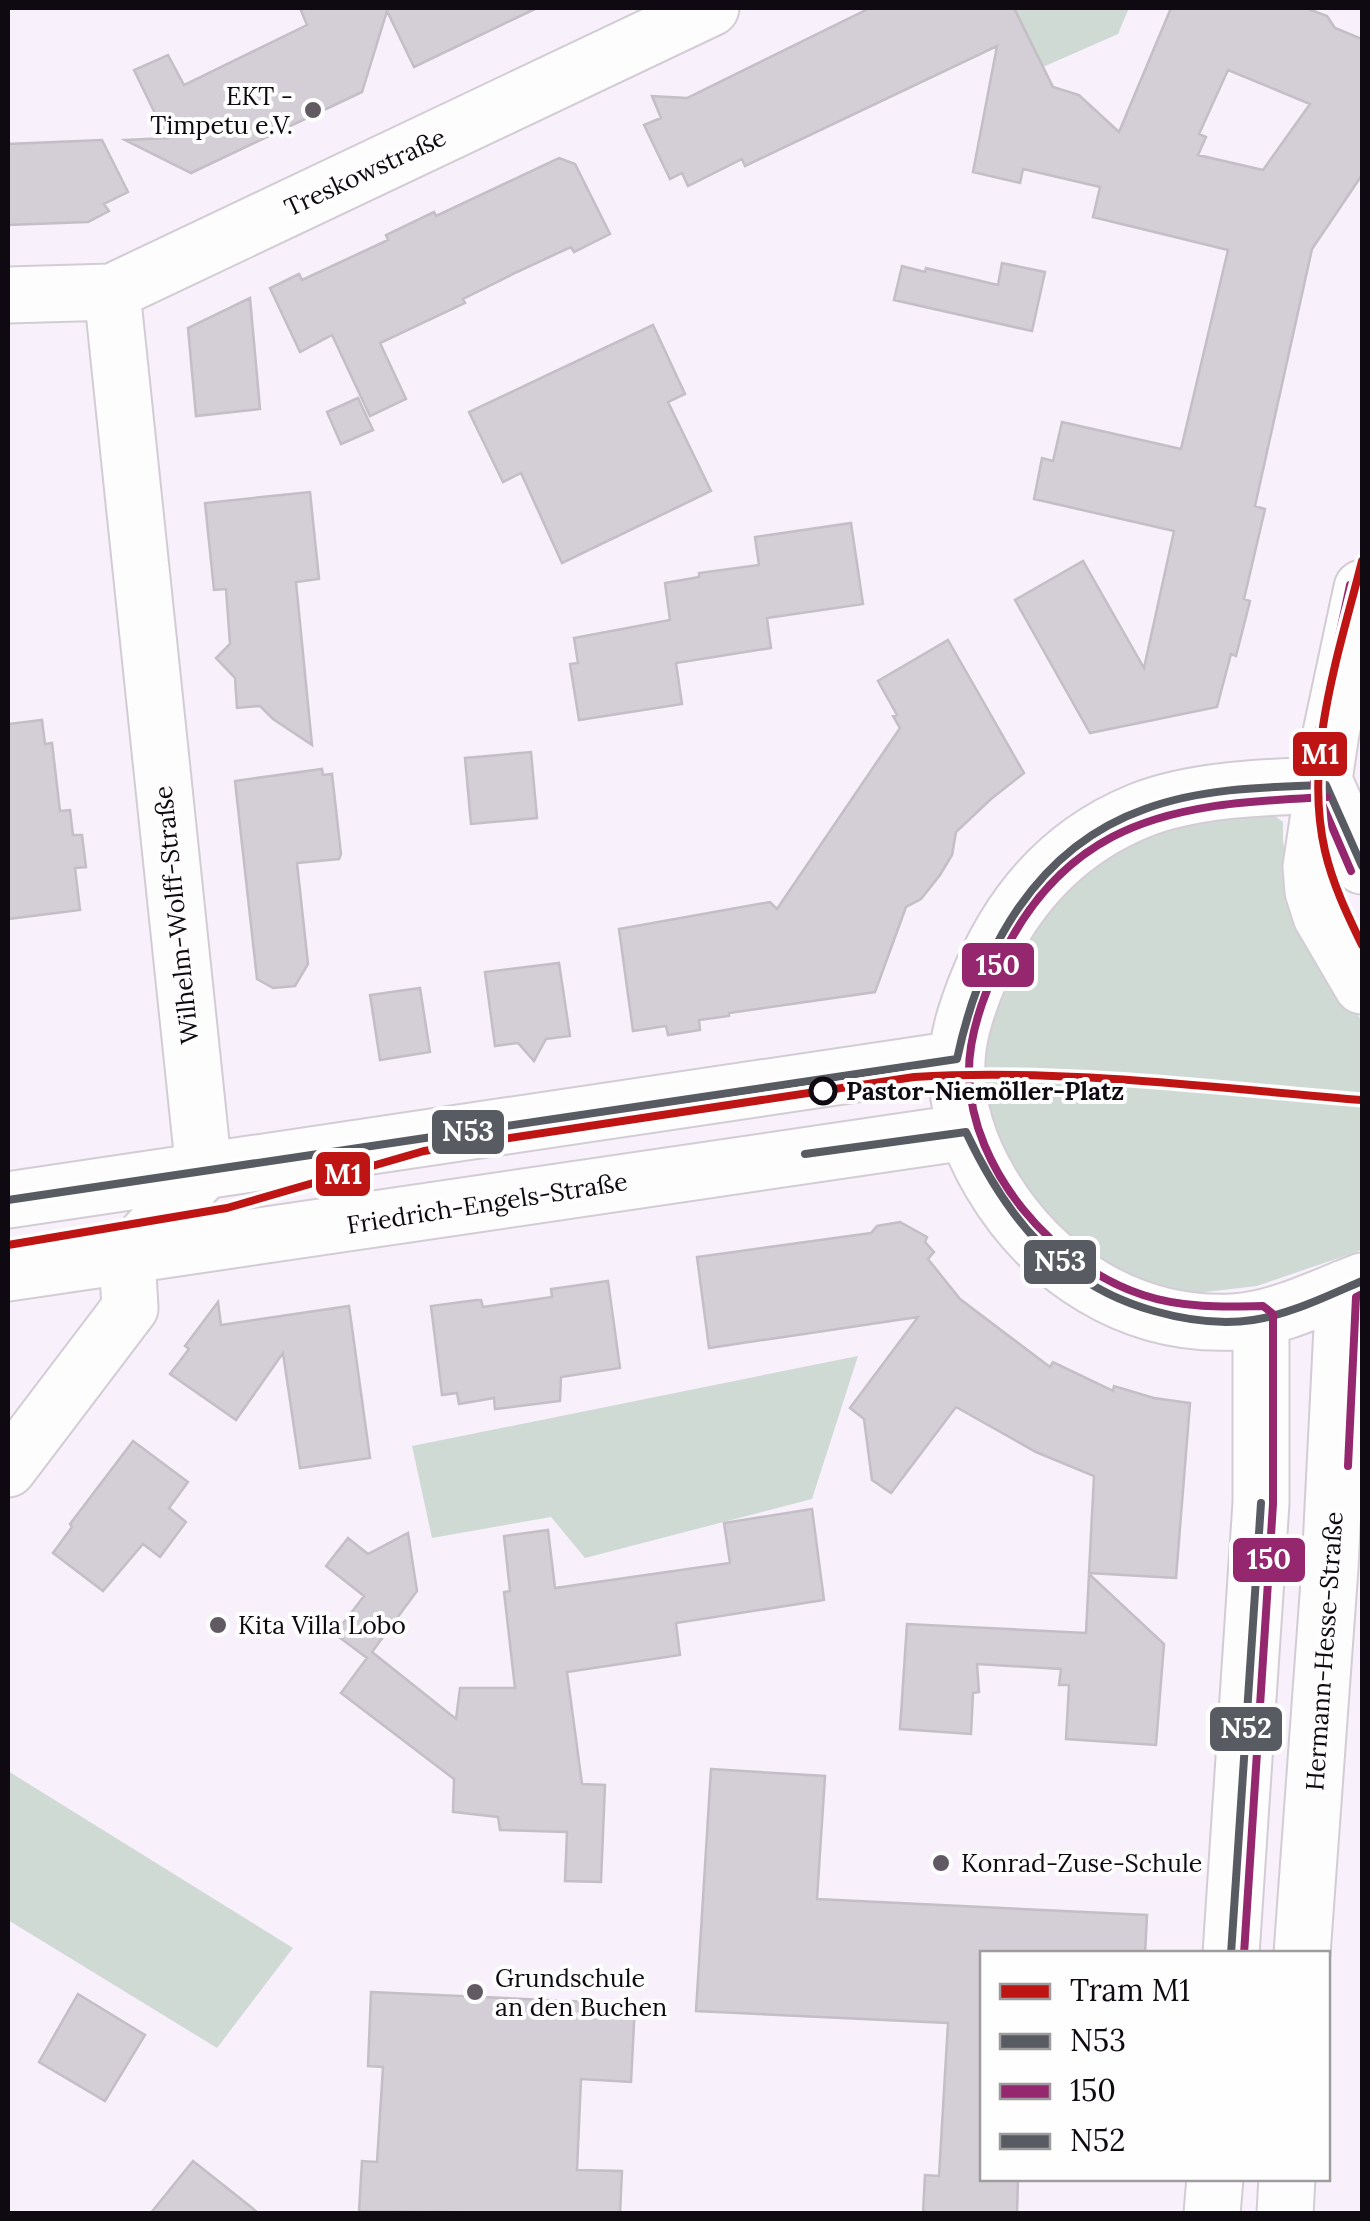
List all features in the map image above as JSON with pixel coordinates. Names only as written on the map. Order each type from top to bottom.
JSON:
[{"type":"main road","name":"Treskowstraße","points":[[8,295],[112,292],[712,8]]},
{"type":"main road","name":"Wilhelm-Wolff-Straße","points":[[112,292],[204,1171]]},
{"type":"main road","points":[[1362,588],[1331,733],[1312,867],[1313,892],[1330,934],[1362,986]]},
{"type":"main road","points":[[1326,785],[1362,866]]},
{"type":"main road","points":[[1326,785],[1260,788],[1187,799],[1144,809],[1083,841],[1039,879],[1007,918],[981,972],[963,1022],[956,1059],[966,1132],[980,1164],[1014,1220],[1035,1244],[1078,1279],[1121,1302],[1158,1313],[1233,1322],[1261,1318],[1353,1284]]},
{"type":"main road","points":[[8,1200],[956,1059]]},
{"type":"main road","name":"Friedrich-Engels-Straße","points":[[8,1273],[966,1132]]},
{"type":"main road","points":[[8,1469],[130,1308],[127,1257],[204,1171]]},
{"type":"main road","name":"Hermann-Hesse-Straße","points":[[1302,1951],[1353,1284]]},
{"type":"main road","points":[[1230,1951],[1261,1502],[1261,1318]]},
{"type":"main road","points":[[1212,2214],[1214,2181]]},
{"type":"main road","points":[[1285,2214],[1286,2181]]},
{"type":"shaded area","points":[[1014,8],[1129,8],[1118,34],[1043,67]]},
{"type":"shaded area","name":"Pastor-Niemöller-Platz","points":[[1271,813],[1283,822],[1294,897],[1331,984],[1362,1020],[1362,1250],[1257,1286],[1197,1293],[1157,1289],[1113,1270],[1067,1238],[1035,1203],[999,1146],[984,1081],[985,1044],[1011,953],[1099,853],[1210,816]]},
{"type":"shaded area","points":[[858,1356],[812,1499],[585,1558],[551,1517],[432,1538],[412,1446]]},
{"type":"shaded area","points":[[8,1771],[293,1948],[217,2048],[8,1920]]},
{"type":"building","points":[[300,8],[537,8],[414,67],[387,11],[362,92],[191,173],[125,140],[167,138],[134,70],[168,55],[184,85],[307,25]]},
{"type":"building","points":[[870,8],[1014,8],[1053,87],[1079,95],[1119,132],[1171,8],[1306,8],[1327,16],[1335,28],[1362,39],[1362,175],[1312,249],[1255,506],[1265,509],[1244,599],[1250,601],[1217,707],[1090,733],[1015,600],[1083,561],[1144,668],[1174,531],[1034,499],[1042,458],[1053,461],[1062,422],[1181,449],[1228,250],[1093,217],[1100,187],[1023,169],[1020,183],[973,172],[997,46],[745,166],[742,159],[688,186],[682,173],[670,179],[644,125],[661,118],[652,96],[687,98]],"holes":[[[1228,70],[1310,104],[1263,170],[1198,155],[1206,137],[1199,134]]]},
{"type":"building","points":[[102,140],[128,192],[104,204],[109,211],[88,222],[8,225],[8,144]]},
{"type":"building","points":[[559,158],[575,164],[610,234],[574,252],[571,247],[517,272],[463,299],[465,303],[380,343],[406,399],[370,416],[332,335],[300,352],[270,288],[299,274],[302,280],[388,240],[386,235],[434,212],[436,216]]},
{"type":"building","points":[[1002,263],[1045,272],[1032,331],[894,300],[902,266],[998,285]]},
{"type":"building","points":[[250,298],[260,409],[196,416],[188,328]]},
{"type":"building","points":[[653,325],[685,394],[668,402],[711,491],[562,563],[521,473],[503,482],[469,412]]},
{"type":"building","points":[[358,398],[373,430],[341,444],[327,412]]},
{"type":"building","points":[[310,492],[319,579],[296,582],[312,745],[260,706],[237,708],[235,678],[216,658],[230,644],[226,589],[214,590],[205,503]]},
{"type":"building","points":[[851,523],[863,604],[767,618],[771,648],[676,663],[682,704],[579,720],[570,664],[578,663],[574,638],[670,620],[665,583],[699,577],[699,573],[759,565],[755,537]]},
{"type":"building","points":[[948,640],[1024,773],[956,832],[952,855],[940,875],[921,899],[906,907],[875,992],[729,1013],[699,1020],[700,1030],[668,1035],[666,1026],[633,1031],[619,929],[770,902],[777,909],[900,728],[878,681]]},
{"type":"building","points":[[42,720],[45,744],[52,743],[60,811],[70,810],[73,835],[82,835],[86,867],[75,868],[80,910],[8,919],[8,724]]},
{"type":"building","points":[[531,752],[537,818],[471,824],[465,758]]},
{"type":"building","points":[[322,769],[323,775],[332,774],[341,854],[339,859],[297,863],[308,964],[295,986],[273,988],[257,979],[235,781]]},
{"type":"building","points":[[559,963],[570,1036],[546,1039],[534,1061],[518,1043],[495,1046],[485,972]]},
{"type":"building","points":[[420,988],[430,1052],[380,1060],[370,995]]},
{"type":"building","points":[[900,1222],[927,1237],[925,1242],[934,1252],[928,1259],[960,1299],[1050,1367],[1053,1362],[1113,1391],[1114,1386],[1190,1403],[1176,1578],[1089,1573],[1094,1476],[1036,1452],[956,1407],[891,1493],[872,1480],[864,1419],[850,1408],[918,1317],[709,1348],[697,1257],[871,1233],[877,1226]]},
{"type":"building","points":[[608,1281],[620,1368],[561,1377],[560,1401],[495,1409],[494,1398],[459,1404],[457,1393],[442,1395],[431,1306],[481,1300],[483,1307],[552,1297],[551,1289]]},
{"type":"building","points":[[218,1302],[221,1325],[349,1306],[370,1458],[300,1468],[283,1353],[236,1420],[170,1374],[189,1349],[185,1346]]},
{"type":"building","points":[[133,1441],[188,1482],[169,1508],[186,1522],[160,1557],[143,1544],[103,1591],[53,1553],[72,1527],[70,1524]]},
{"type":"building","points":[[812,1509],[824,1600],[676,1623],[680,1655],[567,1672],[582,1784],[605,1785],[601,1882],[565,1881],[567,1832],[500,1830],[498,1817],[453,1812],[454,1779],[341,1693],[367,1658],[335,1634],[364,1596],[326,1566],[348,1538],[368,1554],[408,1533],[417,1591],[372,1652],[456,1719],[460,1688],[515,1688],[504,1592],[510,1591],[504,1536],[548,1530],[555,1588],[730,1563],[724,1523]]},
{"type":"building","points":[[1089,1574],[1164,1644],[1156,1745],[1066,1739],[1069,1685],[1059,1685],[1061,1669],[977,1664],[979,1692],[973,1693],[971,1734],[900,1729],[907,1624],[1086,1633]]},
{"type":"building","points":[[711,1769],[825,1776],[817,1899],[1147,1915],[1145,1951],[980,1951],[980,2181],[1018,2181],[1017,2214],[923,2214],[925,2175],[939,2176],[948,2023],[696,2011]]},
{"type":"building","points":[[371,1992],[635,2004],[631,2082],[581,2079],[577,2170],[622,2171],[620,2214],[359,2211],[362,2161],[377,2162],[383,2067],[368,2066]]},
{"type":"building","points":[[78,1994],[145,2035],[105,2101],[39,2062]]},
{"type":"building","points":[[193,2161],[251,2207],[259,2214],[150,2214]]},
{"type":"tram line","name":"M1","points":[[1362,561],[1334,668],[1318,779],[1319,815],[1328,864],[1362,945]]},
{"type":"tram line","name":"M1","points":[[8,1245],[227,1208],[424,1151],[914,1077],[1082,1077],[1362,1100]]},
{"type":"transit line","name":"150","points":[[1350,585],[1319,730],[1314,785],[1351,871]]},
{"type":"transit line","name":"N53","points":[[8,1200],[957,1059],[967,1019],[998,943],[1018,908],[1043,877],[1072,849],[1106,827],[1167,802],[1234,790],[1326,785],[1362,866]]},
{"type":"transit line","name":"150","points":[[1244,1951],[1273,1504],[1273,1314],[1263,1306],[1187,1304],[1143,1295],[1110,1281],[1049,1238],[1001,1179],[985,1145],[973,1111],[969,1061],[982,1005],[1008,945],[1044,892],[1075,861],[1112,837],[1190,810],[1327,797]]},
{"type":"transit line","name":"N53","points":[[805,1154],[966,1132],[999,1192],[1040,1244],[1091,1284],[1166,1314],[1216,1322],[1253,1320],[1295,1309],[1362,1281]]},
{"type":"transit line","name":"150","points":[[1348,1466],[1356,1297],[1362,1294]]},
{"type":"transit line","name":"N52","points":[[1231,1951],[1261,1503]]},
{"type":"place","name":"EKT - Timpetu e.V.","points":[[313,110]]},
{"type":"place","name":"Pastor-Niemöller-Platz","points":[[823,1091]]},
{"type":"place","name":"Kita Villa Lobo","points":[[218,1625]]},
{"type":"place","name":"Konrad-Zuse-Schule","points":[[941,1863]]},
{"type":"place","name":"Grundschule an den Buchen","points":[[475,1992]]}]
